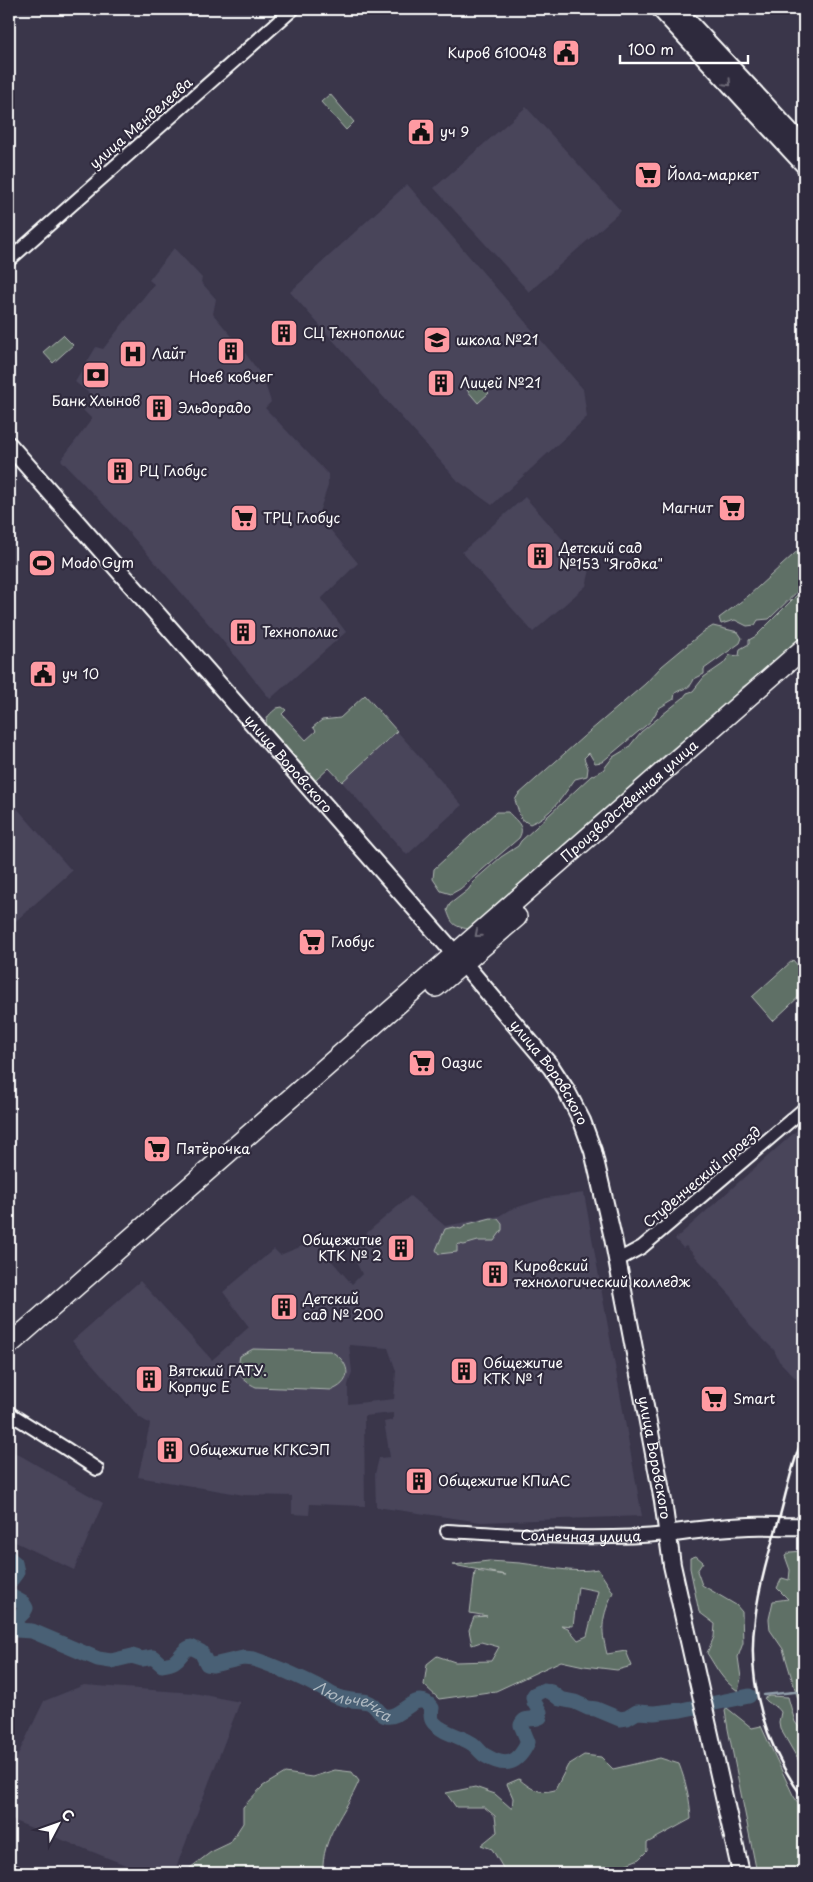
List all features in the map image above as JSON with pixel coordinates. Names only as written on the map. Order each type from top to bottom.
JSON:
[{"type":"highway","name":"Производственная улица","points":[[459,959],[804,648]]},
{"type":"highway","name":"Производственная улица","points":[[459,959],[804,663]]},
{"type":"highway","points":[[9,1345],[59,1308],[284,1117],[459,959]]},
{"type":"highway","points":[[9,1358],[59,1308]]},
{"type":"main road","points":[[660,9],[804,165]]},
{"type":"main road","points":[[677,9],[804,146]]},
{"type":"main road","name":"улица Воровского","points":[[9,444],[531,1041],[552,1067],[582,1121],[593,1151],[602,1189],[663,1501],[672,1565],[741,1873]]},
{"type":"main road","name":"Солнечная улица","points":[[667,1534],[752,1526],[804,1526]]},
{"type":"street","name":"улица Менделеева","points":[[9,260],[293,9]]},
{"type":"street","name":"Студенческий проезд","points":[[616,1261],[642,1247],[804,1110]]},
{"type":"street","points":[[9,1414],[97,1470]]},
{"type":"street","name":"Солнечная улица","points":[[447,1531],[558,1537],[667,1534]]},
{"type":"shaded area","points":[[526,107],[621,211],[529,292],[434,188]]},
{"type":"shaded area","name":"школа №21","points":[[407,184],[583,389],[587,417],[492,505],[458,481],[290,292]]},
{"type":"shaded area","points":[[174,248],[202,278],[201,282],[216,299],[213,314],[241,347],[263,378],[271,402],[265,408],[328,474],[328,486],[318,515],[358,563],[321,599],[346,632],[270,699],[213,629],[117,519],[61,460],[92,419],[83,410],[95,398],[75,382],[96,347],[103,349],[154,284],[149,280]]},
{"type":"shaded area","points":[[525,497],[590,570],[586,586],[533,632],[462,552]]},
{"type":"shaded area","points":[[397,731],[462,805],[407,855],[342,782]]},
{"type":"shaded area","points":[[9,799],[72,871],[9,927]]},
{"type":"shaded area","points":[[804,1124],[804,1387],[779,1361],[774,1350],[747,1323],[732,1297],[686,1246],[683,1248],[675,1239]]},
{"type":"shaded area","points":[[584,1193],[642,1516],[481,1522],[376,1507],[375,1474],[379,1458],[390,1457],[384,1422],[393,1420],[393,1413],[364,1416],[365,1506],[310,1504],[309,1515],[292,1514],[292,1496],[244,1495],[138,1477],[150,1424],[139,1417],[72,1341],[140,1281],[212,1360],[249,1327],[223,1292],[274,1249],[280,1255],[315,1242],[352,1284],[362,1274],[349,1248],[410,1196],[445,1226],[499,1216],[509,1210],[546,1198]],"holes":[[[349,1345],[388,1348],[396,1371],[394,1399],[348,1404],[348,1385],[352,1372]]]},
{"type":"shaded area","points":[[9,1449],[103,1503],[74,1570],[9,1539]]},
{"type":"shaded area","points":[[84,1685],[194,1693],[240,1702],[174,1873],[146,1873],[9,1819],[9,1773],[44,1701]]},
{"type":"green space","points":[[330,94],[354,122],[346,130],[321,102]]},
{"type":"green space","points":[[63,335],[73,345],[53,363],[43,352]]},
{"type":"green space","points":[[477,381],[489,393],[478,403],[467,390]]},
{"type":"green space","points":[[804,545],[804,585],[769,619],[758,620],[755,625],[747,626],[735,620],[721,624],[719,618],[747,597]]},
{"type":"green space","points":[[804,588],[804,638],[784,655],[777,658],[759,676],[741,688],[732,700],[659,760],[640,781],[468,929],[454,924],[447,910],[450,904],[468,890],[476,879],[501,857],[518,846],[521,841],[591,776],[603,770],[613,757],[628,748],[641,732],[687,693],[693,691],[704,677],[723,664],[730,655],[739,656],[740,649],[749,644],[749,640],[756,636]]},
{"type":"green space","points":[[713,626],[738,632],[742,638],[740,643],[704,669],[704,674],[694,679],[689,687],[675,693],[674,699],[659,708],[651,721],[602,762],[595,763],[589,753],[584,758],[588,768],[587,776],[575,779],[556,805],[544,816],[530,824],[521,819],[515,800],[518,795],[645,684],[662,666]]},
{"type":"green space","points":[[365,695],[397,731],[342,782],[329,768],[315,781],[266,726],[266,720],[269,716],[277,708],[282,707],[286,710],[282,714],[306,740],[316,731],[313,727],[322,720],[340,718]]},
{"type":"green space","points":[[496,812],[508,812],[517,821],[521,827],[519,838],[460,889],[451,894],[441,891],[433,879],[434,869]]},
{"type":"green space","points":[[793,960],[804,973],[804,992],[773,1021],[752,997]]},
{"type":"green space","points":[[491,1218],[498,1219],[502,1224],[502,1230],[494,1241],[460,1244],[457,1245],[457,1252],[439,1254],[436,1250],[445,1229],[453,1227],[461,1229],[468,1224]]},
{"type":"green space","points":[[253,1349],[330,1351],[342,1360],[347,1370],[346,1376],[339,1386],[332,1390],[256,1387],[243,1379],[239,1371],[240,1356]]},
{"type":"green space","points":[[804,1551],[804,1719],[783,1649],[770,1630],[769,1619],[773,1601],[788,1599],[777,1588],[782,1578],[789,1580],[790,1570],[785,1556],[790,1552]]},
{"type":"green space","points":[[696,1556],[703,1562],[697,1571],[702,1585],[736,1605],[742,1612],[743,1643],[738,1657],[741,1678],[738,1691],[724,1678],[707,1653],[714,1637],[715,1624],[699,1612],[690,1568],[690,1558]]},
{"type":"green space","points":[[489,1561],[578,1571],[598,1569],[613,1592],[603,1623],[603,1637],[607,1654],[626,1651],[632,1666],[617,1670],[561,1661],[496,1691],[439,1699],[424,1685],[427,1664],[437,1656],[455,1662],[491,1661],[499,1647],[481,1642],[472,1645],[469,1630],[474,1617],[487,1616],[470,1613],[475,1571],[506,1575],[453,1565]],"holes":[[[578,1587],[598,1591],[587,1636],[578,1640],[568,1628],[561,1625],[573,1626]]]},
{"type":"green space","points":[[769,1696],[788,1697],[795,1722],[804,1734],[804,1770],[780,1728],[781,1712],[764,1698]]},
{"type":"green space","points":[[727,1708],[752,1728],[761,1726],[793,1795],[804,1812],[804,1873],[757,1873],[728,1729],[725,1711]]},
{"type":"green space","points":[[584,1755],[601,1757],[613,1769],[660,1758],[679,1764],[690,1804],[691,1819],[647,1843],[647,1851],[639,1859],[605,1873],[506,1873],[492,1849],[481,1845],[497,1832],[495,1816],[484,1807],[456,1807],[446,1793],[475,1787],[495,1794],[512,1809],[513,1798],[507,1784],[519,1779],[536,1790],[544,1792],[555,1790],[568,1765]]},
{"type":"green space","points":[[335,1770],[352,1772],[359,1781],[330,1836],[323,1860],[323,1873],[188,1873],[190,1868],[211,1852],[230,1843],[243,1823],[243,1807],[263,1786],[285,1773],[312,1777]]},
{"type":"waterway","name":"Люльченка","points":[[9,1558],[15,1563],[17,1572],[9,1583]]},
{"type":"waterway","name":"Люльченка","points":[[9,1595],[23,1603],[26,1608],[14,1622],[16,1630],[32,1631],[98,1659],[111,1661],[132,1656],[142,1659],[153,1657],[162,1665],[174,1662],[191,1647],[201,1652],[207,1664],[213,1665],[243,1658],[254,1659],[297,1676],[338,1697],[368,1702],[386,1716],[392,1716],[415,1702],[426,1702],[432,1708],[431,1714],[434,1723],[447,1732],[471,1743],[484,1755],[505,1763],[516,1759],[528,1742],[521,1725],[527,1719],[540,1717],[540,1712],[533,1697],[544,1690],[551,1692],[560,1699],[575,1702],[620,1719],[627,1718],[637,1712],[654,1713],[681,1710],[749,1696]]},
{"type":"waterway","name":"Люльченка","points":[[764,1695],[804,1691]]},
{"type":"railway","points":[[804,1435],[793,1466],[765,1569],[759,1594],[753,1643],[757,1691],[769,1737],[779,1758],[804,1799]]},
{"type":"railway","points":[[9,1863],[34,1873]]},
{"type":"place","name":"Киров 610048","points":[[566,53]]},
{"type":"place","name":"уч 9","points":[[421,132]]},
{"type":"place","name":"Йола-маркет","points":[[648,175]]},
{"type":"place","name":"СЦ Технополис","points":[[284,333]]},
{"type":"place","name":"школа №21","points":[[437,340]]},
{"type":"place","name":"Ноев ковчег","points":[[231,351]]},
{"type":"place","name":"Лайт","points":[[133,354]]},
{"type":"place","name":"Банк Хлынов","points":[[96,375]]},
{"type":"place","name":"Лицей №21","points":[[441,383]]},
{"type":"place","name":"Эльдорадо","points":[[159,408]]},
{"type":"place","name":"РЦ Глобус","points":[[120,471]]},
{"type":"place","name":"Магнит","points":[[732,508]]},
{"type":"place","name":"ТРЦ Глобус","points":[[244,518]]},
{"type":"place","name":"Детский сад №153 \"Ягодка\"","points":[[540,556]]},
{"type":"place","name":"Modo Gym","points":[[42,563]]},
{"type":"place","name":"Технополис","points":[[243,632]]},
{"type":"place","name":"уч 10","points":[[43,674]]},
{"type":"place","name":"Глобус","points":[[312,942]]},
{"type":"place","name":"Оазис","points":[[422,1063]]},
{"type":"place","name":"Пятёрочка","points":[[157,1149]]},
{"type":"place","name":"Общежитие КТК № 2","points":[[401,1248]]},
{"type":"place","name":"Кировский технологический колледж","points":[[495,1274]]},
{"type":"place","name":"Детский сад № 200","points":[[284,1307]]},
{"type":"place","name":"Общежитие КТК № 1","points":[[464,1371]]},
{"type":"place","name":"Вятский ГАТУ. Корпус Е","points":[[149,1379]]},
{"type":"place","name":"Smart","points":[[714,1399]]},
{"type":"place","name":"Общежитие КГКСЭП","points":[[170,1450]]},
{"type":"place","name":"Общежитие КПиАС","points":[[419,1481]]}]
